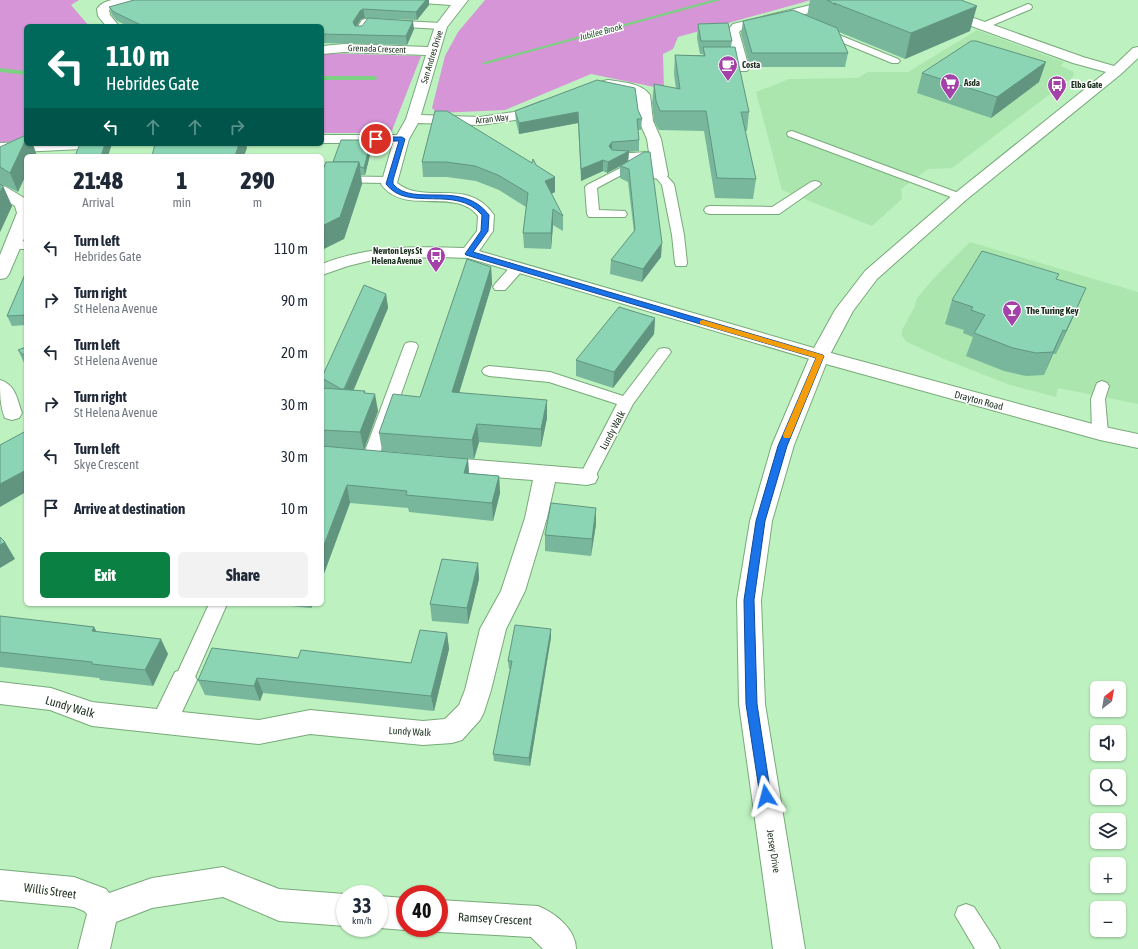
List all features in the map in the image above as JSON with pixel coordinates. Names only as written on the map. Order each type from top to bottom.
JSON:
[{"type":"street","points":[[111,24],[104,16],[103,9],[110,4],[128,0]]},
{"type":"street","points":[[426,0],[461,1]]},
{"type":"street","points":[[724,60],[740,64],[733,31],[737,27],[787,16],[810,8],[846,0]]},
{"type":"street","points":[[912,0],[1078,60],[1116,71]]},
{"type":"street","name":"San Andres Drive","points":[[389,180],[402,139],[413,119],[441,26],[461,1]]},
{"type":"street","points":[[787,16],[822,31]]},
{"type":"street","name":"Grenada Crescent","points":[[324,50],[344,48],[433,52]]},
{"type":"street","name":"Jersey Drive","points":[[789,949],[752,704],[749,600],[763,513],[783,446],[820,356],[844,310],[871,275],[960,197],[1048,124],[1116,71],[1138,51]]},
{"type":"street","points":[[595,85],[608,84],[621,86],[643,95],[646,122],[654,139],[650,157],[660,175]]},
{"type":"street","name":"Arran Way","points":[[413,119],[480,121],[517,116],[552,102]]},
{"type":"street","points":[[324,139],[402,139]]},
{"type":"street","points":[[0,148],[41,146]]},
{"type":"street","points":[[618,157],[650,157]]},
{"type":"street","points":[[389,180],[389,184],[395,191],[409,196],[440,196],[463,199],[478,206],[486,215],[485,231],[469,254]]},
{"type":"street","points":[[0,190],[24,204]]},
{"type":"street","points":[[0,274],[20,245],[24,219]]},
{"type":"street","name":"Drayton Road","points":[[324,269],[342,262],[376,254],[441,252],[469,254],[820,356],[1100,433],[1138,441]]},
{"type":"street","points":[[0,387],[4,390],[13,413]]},
{"type":"street","name":"Lundy Walk","points":[[418,463],[587,477]]},
{"type":"street","name":"Lundy Walk","points":[[0,693],[51,699],[92,714],[258,732],[310,722],[423,733],[452,731],[470,712],[478,690],[492,629],[513,590],[536,518],[546,474]]},
{"type":"street","points":[[164,722],[184,680]]},
{"type":"street","points":[[94,949],[103,911],[152,893],[223,882],[279,905],[336,909]]},
{"type":"street","name":"Willis Street","points":[[0,885],[74,892],[95,900],[103,911]]},
{"type":"street","name":"Ramsey Crescent","points":[[448,917],[538,922],[560,943],[560,949]]},
{"type":"lane","points":[[983,26],[1028,7]]},
{"type":"lane","points":[[360,31],[365,22],[441,26]]},
{"type":"lane","points":[[822,31],[895,62]]},
{"type":"lane","points":[[792,134],[960,197]]},
{"type":"lane","points":[[621,214],[594,214],[591,187],[650,157]]},
{"type":"lane","points":[[660,175],[668,184],[678,236],[681,262]]},
{"type":"lane","points":[[324,179],[389,180]]},
{"type":"lane","points":[[710,210],[775,211],[815,184]]},
{"type":"lane","points":[[500,287],[517,268]]},
{"type":"lane","points":[[369,459],[411,346]]},
{"type":"lane","name":"Lundy Walk","points":[[587,477],[626,402],[664,352]]},
{"type":"lane","points":[[489,371],[550,377],[626,402]]},
{"type":"lane","points":[[1100,433],[1098,399],[1102,386]]},
{"type":"lane","points":[[184,680],[217,606]]},
{"type":"lane","points":[[966,915],[988,949]]},
{"type":"shaded area","points":[[0,0],[79,0],[71,5],[87,24],[24,24],[24,139],[0,143]]},
{"type":"shaded area","points":[[485,0],[811,0],[678,37],[673,49],[663,54],[664,89],[591,74],[505,110],[437,113],[432,108],[445,56],[458,32]]},
{"type":"shaded area","points":[[977,30],[1064,62],[1061,66],[1074,72],[1073,77],[952,168],[928,169],[901,189],[902,199],[872,226],[782,190],[756,92],[789,79],[858,78],[868,72],[908,72]]},
{"type":"shaded area","points":[[324,53],[421,56],[391,133],[324,133]]},
{"type":"shaded area","points":[[970,242],[1138,292],[1138,404],[1058,388],[1056,397],[1010,385],[944,359],[907,342],[902,336],[902,330],[914,308],[917,298],[934,278]]},
{"type":"building","points":[[134,0],[426,0],[416,12],[363,9],[353,22],[355,26],[362,26],[368,18],[413,21],[406,36],[324,34],[324,24],[139,24],[114,12],[109,7]]},
{"type":"building","points":[[827,0],[961,0],[977,6],[911,33],[834,3],[835,5]]},
{"type":"building","points":[[793,10],[837,28],[848,53],[752,53],[743,21]]},
{"type":"building","points":[[728,23],[732,41],[701,41],[698,24]]},
{"type":"building","points":[[971,41],[976,41],[1046,62],[997,97],[922,73]]},
{"type":"building","points":[[703,47],[735,47],[749,112],[741,112],[756,179],[717,178],[706,111],[660,111],[656,101],[654,84],[680,89],[675,55],[705,56]]},
{"type":"building","points":[[597,80],[635,88],[638,110],[642,119],[637,119],[639,140],[612,142],[609,146],[612,150],[629,151],[608,162],[603,160],[581,169],[578,112],[519,123],[515,111]]},
{"type":"building","points":[[435,111],[447,111],[532,163],[533,159],[536,165],[555,177],[545,181],[563,216],[553,209],[551,233],[523,233],[528,193],[498,175],[475,166],[446,162],[422,162]]},
{"type":"building","points":[[24,136],[24,143],[10,173],[0,167],[0,147]]},
{"type":"building","points":[[341,140],[371,140],[364,168],[360,167],[359,162],[333,162]]},
{"type":"building","points":[[79,146],[104,146],[102,154],[76,154]]},
{"type":"building","points":[[154,146],[238,146],[236,154],[152,154]]},
{"type":"building","points":[[644,152],[650,152],[662,243],[643,269],[611,260],[635,230],[629,169],[620,166]]},
{"type":"building","points":[[326,162],[359,162],[340,217],[324,225],[324,167]]},
{"type":"building","points":[[0,184],[3,186],[0,193]]},
{"type":"building","name":"The Turing Key","points":[[982,251],[1059,274],[1056,279],[1086,288],[1066,331],[1063,330],[1053,352],[1036,353],[1013,348],[974,333],[985,315],[971,310],[973,307],[952,300]]},
{"type":"building","points":[[467,259],[491,267],[452,392],[547,400],[541,429],[477,424],[472,440],[379,433],[393,394],[420,397]]},
{"type":"building","points":[[24,277],[24,315],[7,316]]},
{"type":"building","points":[[364,285],[386,294],[344,389],[341,389],[324,379],[324,373]]},
{"type":"building","points":[[619,307],[655,318],[614,372],[576,360]]},
{"type":"building","points":[[24,348],[24,355],[18,350]]},
{"type":"building","points":[[324,388],[365,391],[364,393],[375,394],[360,432],[324,430]]},
{"type":"building","points":[[24,432],[24,471],[0,484],[0,445]]},
{"type":"building","points":[[324,446],[468,459],[464,473],[499,476],[492,503],[406,495],[407,491],[347,485],[324,545]]},
{"type":"building","points":[[551,503],[596,508],[592,539],[545,535]]},
{"type":"building","points":[[0,537],[5,542],[0,545]]},
{"type":"building","points":[[442,559],[478,563],[467,608],[430,604]]},
{"type":"building","points":[[0,616],[94,627],[92,631],[161,639],[145,670],[92,664],[92,662],[0,652]]},
{"type":"building","points":[[515,625],[551,629],[529,758],[493,754],[512,661],[508,661]]},
{"type":"building","points":[[420,630],[447,633],[431,696],[257,678],[254,686],[198,680],[212,648],[298,658],[301,650],[411,663]]},
{"type":"waterway","name":"Jubilee Brook","points":[[484,63],[718,0]]},
{"type":"waterway","name":"Jubilee Brook","points":[[0,70],[24,73]]},
{"type":"waterway","name":"Jubilee Brook","points":[[324,78],[375,78]]},
{"type":"slow traffic","points":[[703,322],[820,356],[787,435]]},
{"type":"place","name":"Costa","points":[[728,82]]},
{"type":"place","name":"Asda","points":[[950,100]]},
{"type":"place","name":"Elba Gate","points":[[1057,102]]},
{"type":"place","name":"Newton Leys St Helena Avenue","points":[[436,273]]},
{"type":"place","name":"The Turing Key","points":[[1012,327]]},
{"type":"route","points":[[376,139],[402,139],[389,180],[389,184],[395,191],[409,196],[440,196],[463,199],[478,206],[486,215],[485,231],[469,254],[820,356],[783,446],[761,521],[749,600],[752,704],[766,796]]}]
